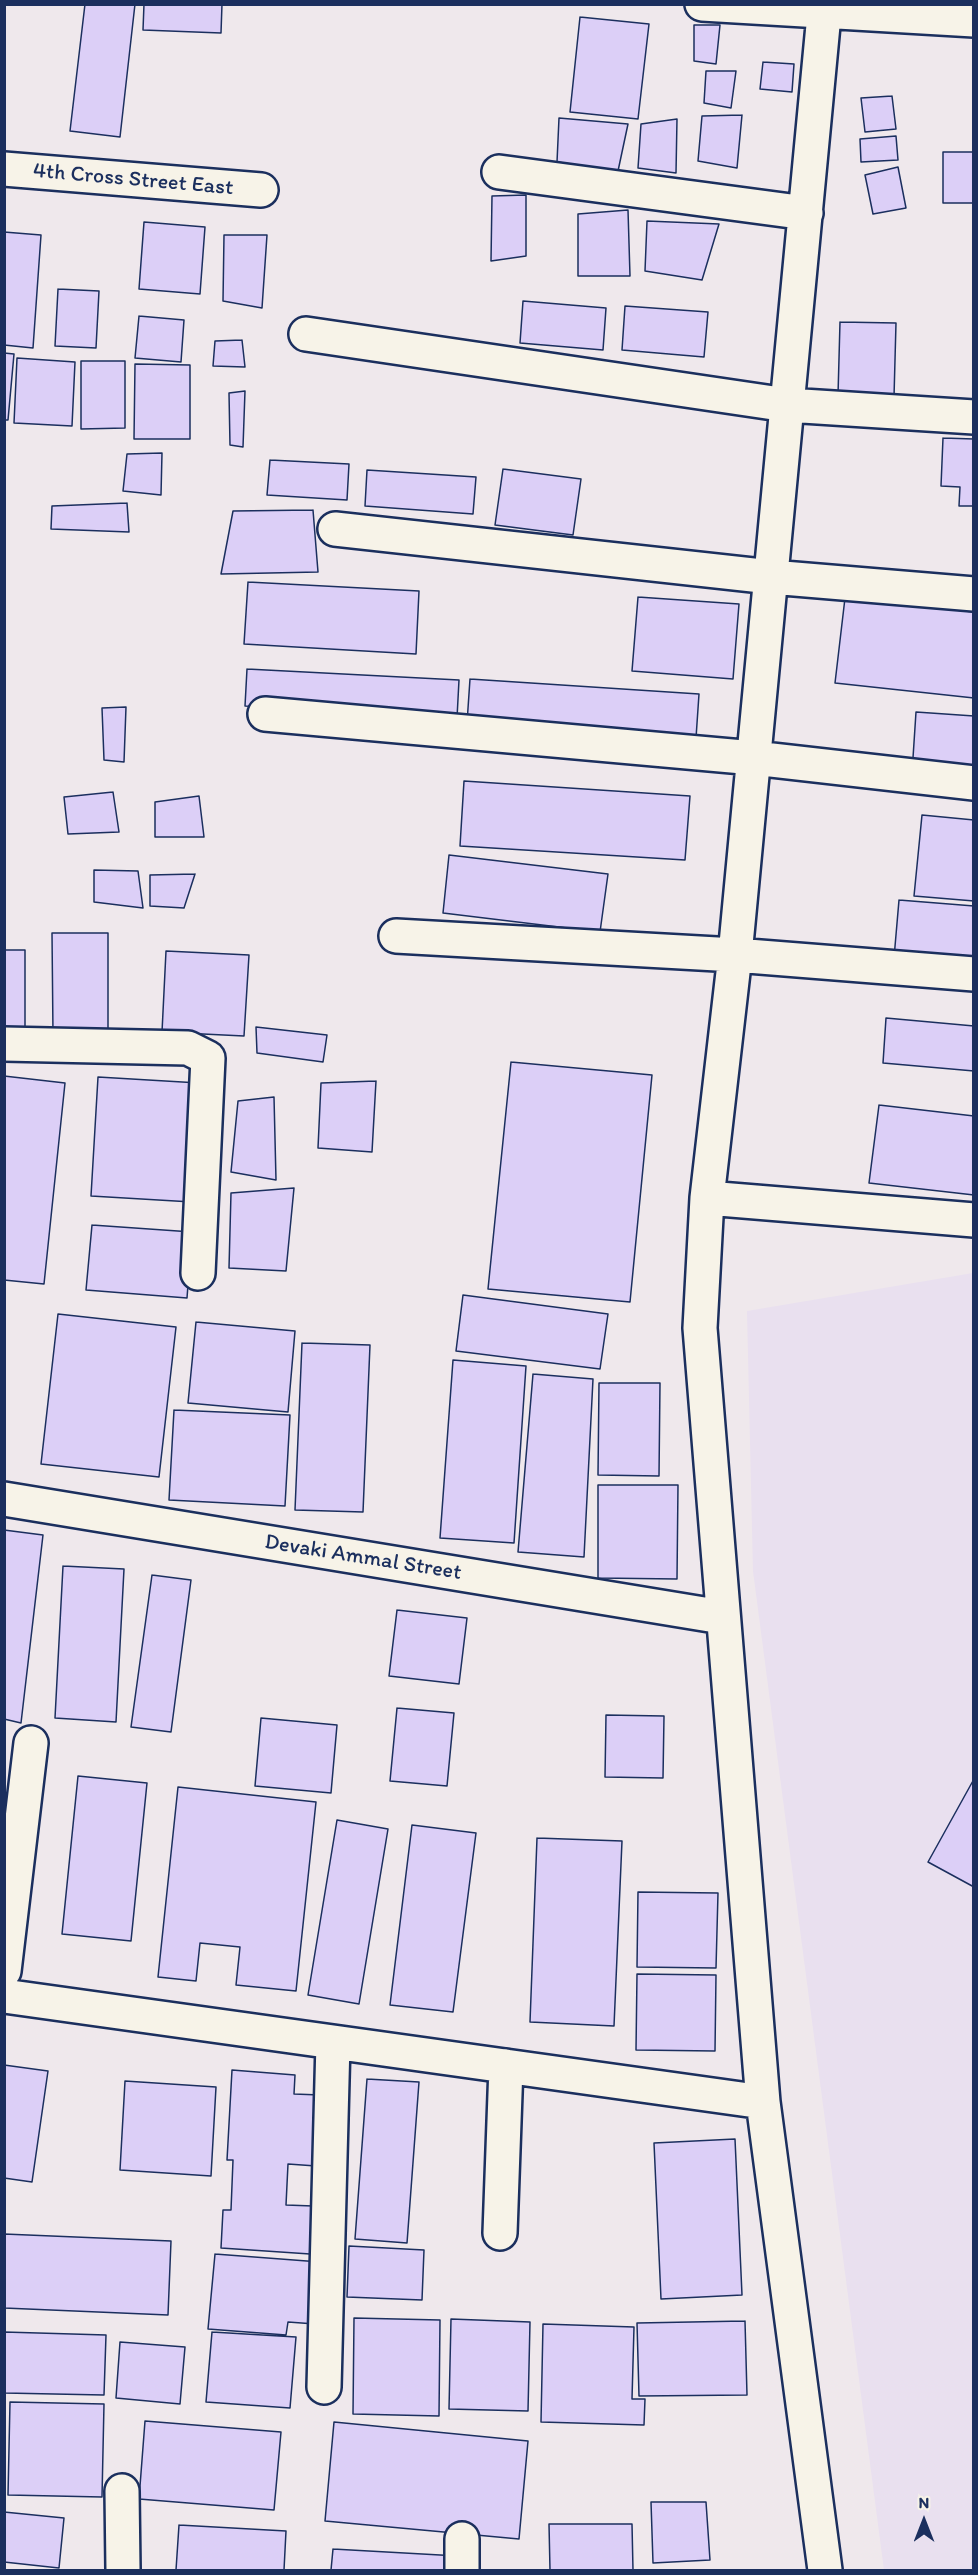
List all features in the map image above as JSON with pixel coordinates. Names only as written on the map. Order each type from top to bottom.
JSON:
[{"type":"street","points":[[702,4],[825,7],[974,20]]},
{"type":"street","points":[[825,7],[735,955],[707,1198],[700,1328],[763,2102],[825,2571]]},
{"type":"street","name":"4th Cross Street East","points":[[4,169],[261,190]]},
{"type":"street","points":[[499,172],[806,213]]},
{"type":"street","points":[[306,334],[787,405],[974,417]]},
{"type":"street","points":[[335,529],[771,577],[974,594]]},
{"type":"street","points":[[265,714],[754,758],[974,783]]},
{"type":"street","points":[[396,936],[735,955],[974,974]]},
{"type":"street","points":[[4,1044],[188,1048],[208,1058],[198,1273]]},
{"type":"street","points":[[707,1198],[974,1220]]},
{"type":"street","name":"Devaki Ammal Street","points":[[4,1500],[722,1617]]},
{"type":"street","points":[[4,1971],[31,1743]]},
{"type":"street","points":[[4,1996],[763,2102]]},
{"type":"street","points":[[324,2387],[333,2042]]},
{"type":"street","points":[[500,2233],[506,2066]]},
{"type":"street","points":[[122,2491],[123,2571]]},
{"type":"shaded area","points":[[973,1273],[973,2570],[884,2570],[753,1571],[747,1311]]},
{"type":"building","points":[[85,4],[135,4],[120,137],[70,131]]},
{"type":"building","points":[[144,4],[222,4],[221,33],[143,30]]},
{"type":"building","points":[[580,17],[649,24],[638,119],[570,112]]},
{"type":"building","points":[[694,25],[720,25],[716,64],[694,61]]},
{"type":"building","points":[[763,62],[794,64],[792,92],[760,89]]},
{"type":"building","points":[[706,71],[736,71],[731,108],[704,103]]},
{"type":"building","points":[[892,96],[896,129],[865,132],[861,98]]},
{"type":"building","points":[[742,115],[737,168],[698,161],[702,116]]},
{"type":"building","points":[[559,118],[628,124],[618,171],[557,162]]},
{"type":"building","points":[[677,119],[676,173],[638,168],[641,124]]},
{"type":"building","points":[[896,136],[898,160],[861,162],[860,139]]},
{"type":"building","points":[[943,152],[974,152],[974,203],[943,203]]},
{"type":"building","points":[[898,167],[906,208],[873,214],[865,175]]},
{"type":"building","points":[[526,195],[526,256],[491,261],[492,196]]},
{"type":"building","points":[[628,210],[630,276],[578,276],[578,214]]},
{"type":"building","points":[[647,221],[719,224],[702,280],[645,271]]},
{"type":"building","points":[[144,222],[205,227],[200,294],[139,289]]},
{"type":"building","points":[[4,232],[41,235],[33,348],[4,345]]},
{"type":"building","points":[[224,235],[267,235],[262,308],[223,301]]},
{"type":"building","points":[[58,289],[99,291],[96,348],[55,346]]},
{"type":"building","points":[[523,301],[606,308],[603,350],[520,343]]},
{"type":"building","points":[[625,306],[708,312],[704,357],[622,350]]},
{"type":"building","points":[[139,316],[184,320],[181,362],[135,358]]},
{"type":"building","points":[[840,322],[896,323],[894,397],[838,395]]},
{"type":"building","points":[[242,340],[245,367],[213,366],[215,341]]},
{"type":"building","points":[[4,353],[14,354],[8,420],[4,420]]},
{"type":"building","points":[[17,358],[75,362],[72,426],[14,423]]},
{"type":"building","points":[[81,361],[125,361],[125,428],[81,429]]},
{"type":"building","points":[[135,364],[190,365],[190,439],[134,439]]},
{"type":"building","points":[[245,391],[243,447],[230,445],[229,393]]},
{"type":"building","points":[[943,438],[974,439],[974,506],[959,506],[960,487],[941,486]]},
{"type":"building","points":[[162,453],[161,495],[123,491],[127,454]]},
{"type":"building","points":[[270,460],[349,464],[347,500],[267,495]]},
{"type":"building","points":[[503,469],[581,479],[573,535],[495,525]]},
{"type":"building","points":[[367,470],[476,477],[473,514],[365,506]]},
{"type":"building","points":[[127,503],[129,532],[51,529],[52,506]]},
{"type":"building","points":[[313,510],[318,572],[221,574],[233,511]]},
{"type":"building","points":[[248,582],[419,591],[416,654],[244,644]]},
{"type":"building","points":[[638,597],[739,604],[733,679],[632,671]]},
{"type":"building","points":[[845,598],[974,612],[974,698],[835,683]]},
{"type":"building","points":[[247,669],[459,680],[457,718],[245,706]]},
{"type":"building","points":[[470,679],[699,694],[696,738],[467,723]]},
{"type":"building","points":[[126,707],[124,762],[104,760],[102,708]]},
{"type":"building","points":[[916,712],[974,716],[974,777],[912,773]]},
{"type":"building","points":[[464,781],[690,796],[685,860],[460,846]]},
{"type":"building","points":[[113,792],[119,832],[68,834],[64,797]]},
{"type":"building","points":[[199,796],[204,837],[155,837],[155,802]]},
{"type":"building","points":[[922,815],[974,820],[974,901],[914,896]]},
{"type":"building","points":[[449,855],[608,874],[600,932],[443,913]]},
{"type":"building","points":[[94,870],[138,871],[143,908],[94,902]]},
{"type":"building","points":[[195,874],[184,908],[150,906],[150,875]]},
{"type":"building","points":[[899,900],[974,906],[974,965],[894,958]]},
{"type":"building","points":[[4,921],[5,950],[25,950],[25,1035],[4,1034]]},
{"type":"building","points":[[52,933],[108,933],[108,1035],[53,1035]]},
{"type":"building","points":[[166,951],[249,955],[244,1036],[162,1032]]},
{"type":"building","points":[[886,1018],[974,1026],[974,1071],[883,1063]]},
{"type":"building","points":[[256,1027],[327,1035],[323,1062],[257,1053]]},
{"type":"building","points":[[511,1062],[652,1075],[630,1302],[488,1289]]},
{"type":"building","points":[[4,1076],[65,1083],[44,1284],[4,1280]]},
{"type":"building","points":[[98,1077],[199,1083],[192,1202],[91,1196]]},
{"type":"building","points":[[376,1081],[372,1152],[318,1148],[321,1083]]},
{"type":"building","points":[[274,1097],[276,1180],[231,1172],[238,1101]]},
{"type":"building","points":[[879,1105],[974,1116],[974,1195],[869,1183]]},
{"type":"building","points":[[294,1188],[286,1271],[229,1268],[231,1193]]},
{"type":"building","points":[[92,1225],[192,1232],[187,1298],[86,1290]]},
{"type":"building","points":[[463,1295],[608,1314],[600,1369],[456,1351]]},
{"type":"building","points":[[58,1314],[176,1327],[159,1477],[41,1464]]},
{"type":"building","points":[[196,1322],[295,1331],[288,1412],[188,1403]]},
{"type":"building","points":[[302,1343],[370,1345],[363,1512],[295,1510]]},
{"type":"building","points":[[453,1360],[526,1366],[514,1543],[440,1538]]},
{"type":"building","points":[[533,1374],[593,1379],[584,1557],[518,1552]]},
{"type":"building","points":[[599,1383],[660,1383],[659,1476],[598,1475]]},
{"type":"building","points":[[174,1410],[290,1415],[285,1506],[169,1500]]},
{"type":"building","points":[[598,1485],[678,1485],[677,1579],[598,1578]]},
{"type":"building","points":[[4,1530],[43,1535],[21,1723],[4,1719]]},
{"type":"building","points":[[63,1566],[124,1569],[116,1722],[55,1718]]},
{"type":"building","points":[[152,1575],[191,1580],[171,1732],[131,1727]]},
{"type":"building","points":[[397,1610],[467,1618],[459,1684],[389,1676]]},
{"type":"building","points":[[397,1708],[454,1713],[447,1786],[390,1781]]},
{"type":"building","points":[[606,1715],[664,1716],[663,1778],[605,1777]]},
{"type":"building","points":[[261,1718],[337,1725],[331,1793],[255,1786]]},
{"type":"building","points":[[78,1776],[147,1783],[131,1941],[62,1934]]},
{"type":"building","points":[[974,1779],[974,1887],[928,1862]]},
{"type":"building","points":[[178,1787],[316,1802],[296,1991],[236,1985],[240,1947],[200,1943],[196,1981],[158,1977]]},
{"type":"building","points":[[337,1820],[388,1829],[359,2004],[308,1995]]},
{"type":"building","points":[[412,1825],[476,1833],[453,2012],[390,2005]]},
{"type":"building","points":[[537,1838],[622,1841],[614,2026],[530,2022]]},
{"type":"building","points":[[638,1892],[718,1893],[716,1968],[637,1967]]},
{"type":"building","points":[[637,1974],[716,1975],[715,2051],[636,2050]]},
{"type":"building","points":[[4,2065],[48,2071],[32,2182],[4,2178]]},
{"type":"building","points":[[232,2070],[295,2075],[294,2094],[320,2095],[316,2166],[288,2164],[286,2205],[313,2206],[310,2254],[221,2248],[223,2210],[231,2210],[233,2160],[227,2160]]},
{"type":"building","points":[[367,2079],[419,2082],[407,2243],[355,2239]]},
{"type":"building","points":[[125,2081],[216,2087],[211,2176],[120,2170]]},
{"type":"building","points":[[735,2139],[742,2295],[661,2299],[654,2143]]},
{"type":"building","points":[[4,2234],[171,2241],[168,2315],[4,2308]]},
{"type":"building","points":[[349,2246],[424,2250],[422,2300],[347,2297]]},
{"type":"building","points":[[215,2254],[320,2262],[315,2324],[288,2322],[286,2335],[208,2329]]},
{"type":"building","points":[[354,2318],[440,2320],[439,2416],[353,2414]]},
{"type":"building","points":[[451,2319],[530,2322],[528,2411],[449,2409]]},
{"type":"building","points":[[745,2321],[747,2395],[639,2396],[637,2323]]},
{"type":"building","points":[[543,2324],[634,2327],[632,2399],[645,2399],[644,2425],[541,2422]]},
{"type":"building","points":[[4,2332],[106,2335],[104,2395],[4,2393]]},
{"type":"building","points":[[212,2332],[296,2337],[290,2408],[206,2402]]},
{"type":"building","points":[[120,2342],[185,2347],[180,2404],[116,2398]]},
{"type":"building","points":[[10,2402],[104,2404],[102,2497],[8,2495]]},
{"type":"building","points":[[145,2421],[281,2432],[274,2510],[139,2499]]},
{"type":"building","points":[[334,2422],[528,2441],[519,2539],[325,2521]]},
{"type":"building","points":[[651,2502],[706,2502],[710,2560],[653,2563]]},
{"type":"building","points":[[4,2512],[64,2518],[59,2568],[4,2562]]},
{"type":"building","points":[[549,2524],[632,2524],[633,2570],[550,2570]]},
{"type":"building","points":[[179,2525],[286,2531],[284,2570],[176,2570]]},
{"type":"building","points":[[333,2549],[458,2556],[457,2570],[331,2570]]}]
